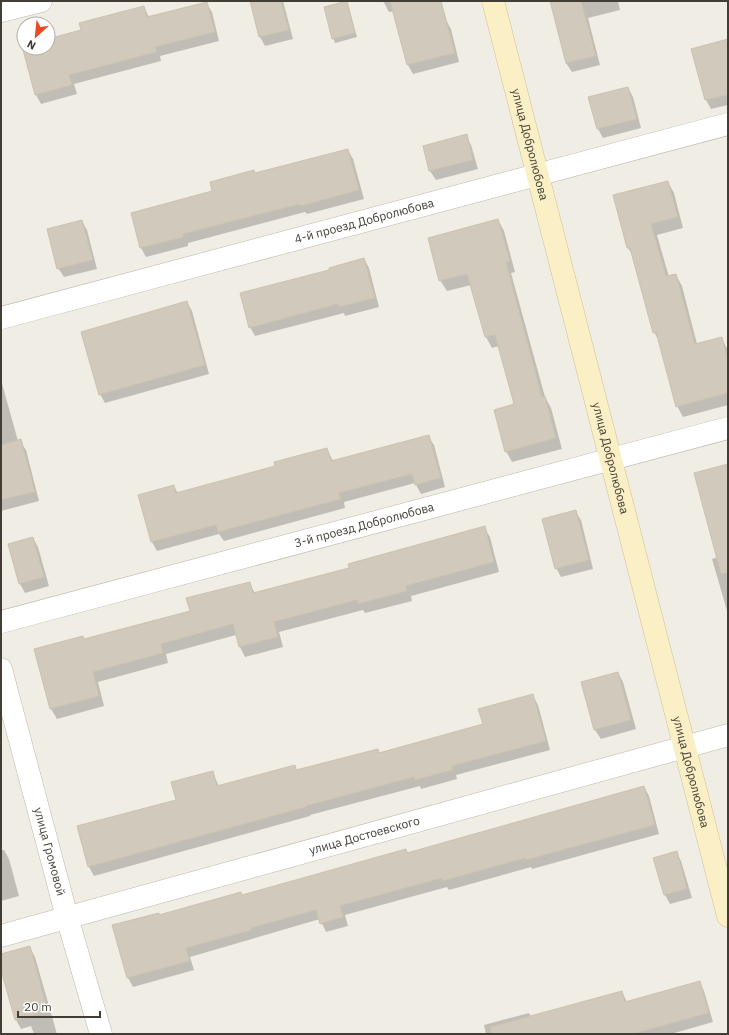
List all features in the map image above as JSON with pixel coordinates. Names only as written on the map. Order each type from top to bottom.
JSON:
[{"type":"street","points":[[1,11],[41,1]]},
{"type":"street","name":"улица Добролюбова","points":[[493,1],[728,916]]},
{"type":"street","name":"4-й проезд Добролюбова","points":[[1,318],[728,124]]},
{"type":"street","name":"3-й проезд Добролюбова","points":[[1,622],[728,428]]},
{"type":"street","name":"улица Громовой","points":[[1,669],[67,917],[101,1034]]},
{"type":"street","name":"улица Достоевского","points":[[1,936],[728,735]]},
{"type":"building","points":[[250,1],[281,1],[289,30],[259,37]]},
{"type":"building","points":[[347,1],[355,33],[332,39],[324,7]]},
{"type":"building","points":[[390,1],[441,1],[455,53],[407,65]]},
{"type":"building","points":[[550,1],[581,1],[596,56],[566,63]]},
{"type":"building","points":[[207,2],[215,32],[155,47],[157,52],[69,75],[72,85],[35,95],[25,56],[56,56],[56,37],[81,30],[79,23],[144,6],[147,17]]},
{"type":"building","points":[[728,39],[728,95],[705,100],[691,49]]},
{"type":"building","points":[[628,87],[637,119],[597,129],[588,97]]},
{"type":"building","points":[[467,134],[473,160],[429,171],[423,146]]},
{"type":"building","points":[[348,149],[359,190],[301,206],[300,204],[183,234],[184,237],[140,248],[131,213],[212,191],[210,182],[254,170],[255,173]]},
{"type":"building","points":[[668,181],[678,217],[651,224],[666,276],[676,274],[695,344],[722,337],[728,360],[728,393],[676,407],[656,332],[653,333],[630,248],[627,248],[613,195]]},
{"type":"building","points":[[498,219],[510,261],[506,262],[542,397],[545,396],[556,438],[505,452],[494,410],[514,404],[495,335],[485,337],[467,274],[439,281],[428,238]]},
{"type":"building","points":[[82,220],[93,260],[57,269],[47,229]]},
{"type":"building","points":[[364,258],[375,298],[339,307],[338,304],[249,328],[240,293],[329,270],[329,268]]},
{"type":"building","points":[[187,301],[205,365],[99,395],[81,332]]},
{"type":"building","points":[[429,435],[441,478],[415,485],[412,474],[339,493],[341,499],[218,532],[216,525],[151,542],[138,495],[174,485],[176,493],[275,466],[274,462],[327,448],[331,461]]},
{"type":"building","points":[[21,439],[35,492],[1,500],[1,445]]},
{"type":"building","points":[[728,464],[728,573],[721,574],[694,473]]},
{"type":"building","points":[[576,510],[589,560],[555,569],[542,519]]},
{"type":"building","points":[[485,526],[494,562],[406,586],[407,591],[358,604],[357,600],[274,622],[278,637],[239,647],[233,624],[161,644],[163,653],[93,672],[99,696],[50,709],[34,649],[83,636],[84,639],[190,611],[186,598],[250,582],[253,593],[349,568],[348,564]]},
{"type":"building","points":[[33,537],[44,577],[19,584],[8,544]]},
{"type":"building","points":[[618,672],[631,720],[594,730],[581,682]]},
{"type":"building","points":[[533,694],[546,741],[452,766],[453,770],[415,780],[414,777],[88,867],[77,826],[176,800],[171,782],[213,771],[217,786],[295,765],[296,770],[378,749],[379,753],[483,724],[478,709]]},
{"type":"building","points":[[644,786],[655,825],[526,860],[525,858],[443,881],[442,878],[340,906],[343,917],[320,924],[316,910],[251,928],[252,930],[186,948],[190,961],[127,978],[112,925],[159,913],[159,915],[241,892],[242,895],[406,849],[407,853]]},
{"type":"building","points":[[677,851],[687,889],[664,895],[653,858]]},
{"type":"building","points":[[30,946],[48,1011],[15,1020],[1,970],[1,954]]},
{"type":"building","points":[[700,981],[709,1013],[633,1034],[491,1034],[490,1027],[622,991],[625,1002]]}]
